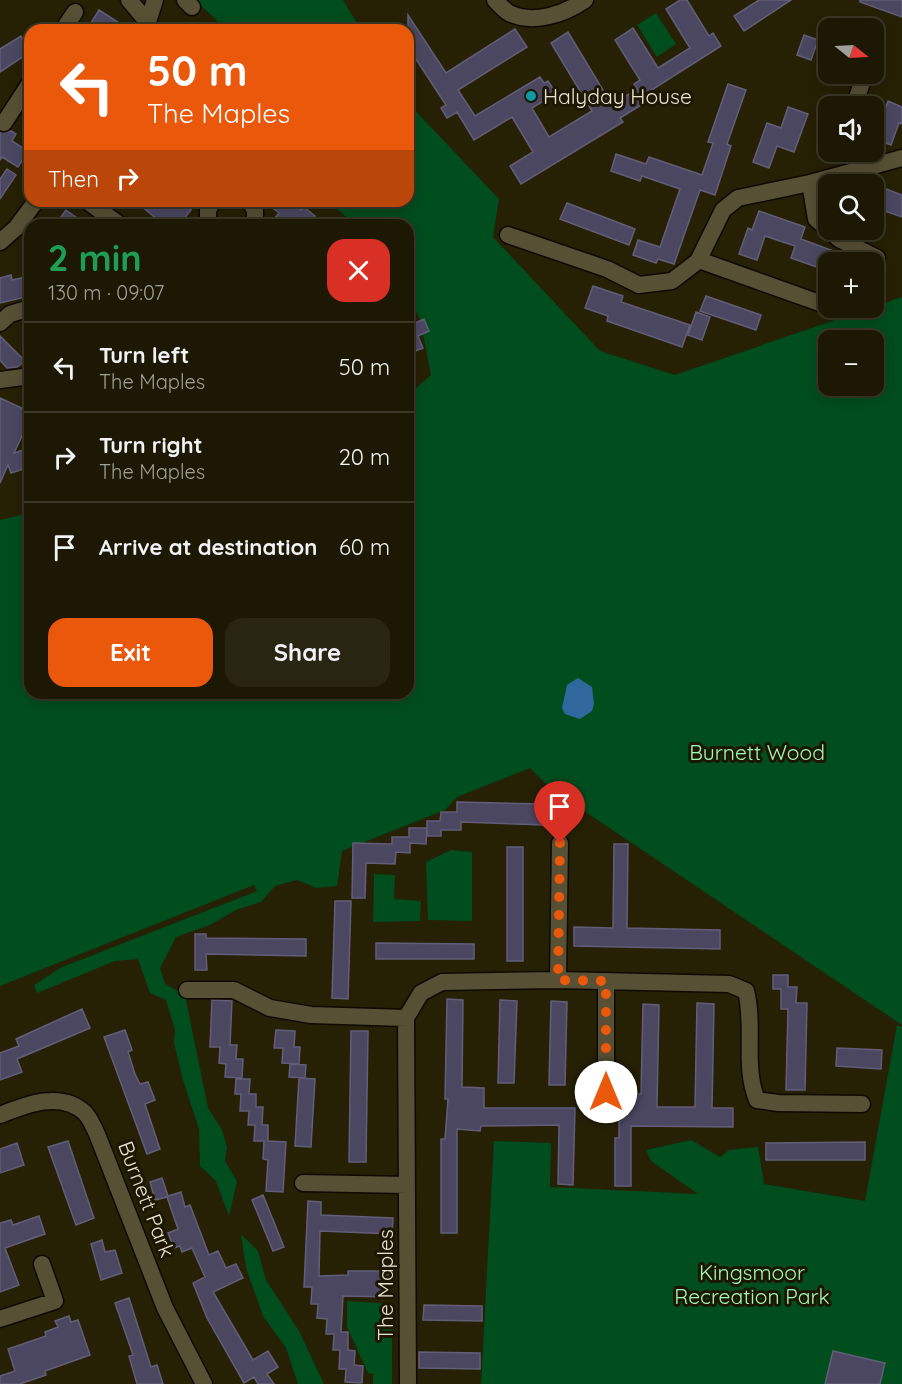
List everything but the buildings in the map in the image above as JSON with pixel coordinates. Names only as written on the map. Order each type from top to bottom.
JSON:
[{"type":"street","points":[[129,0],[145,19],[145,24]]},
{"type":"street","points":[[147,24],[155,0]]},
{"type":"street","points":[[495,0],[509,13],[536,18],[564,14],[585,0]]},
{"type":"street","points":[[67,24],[75,12]]},
{"type":"street","points":[[4,123],[24,92]]},
{"type":"street","points":[[884,158],[902,159]]},
{"type":"street","points":[[508,235],[607,269],[639,285],[672,281],[699,260],[723,210],[738,198],[810,183],[862,162]]},
{"type":"street","points":[[810,183],[816,219],[839,239],[865,252]]},
{"type":"street","points":[[0,242],[16,228],[32,207]]},
{"type":"street","points":[[95,207],[112,219]]},
{"type":"street","points":[[699,260],[818,302]]},
{"type":"street","points":[[0,323],[10,314],[24,310]]},
{"type":"street","points":[[0,380],[24,377]]},
{"type":"street","points":[[558,980],[560,843]]},
{"type":"street","points":[[187,990],[234,990],[270,1008],[311,1015],[406,1018],[421,993],[442,982],[558,980],[729,984],[746,991],[751,1011],[750,1083],[757,1100],[778,1103],[862,1104]]},
{"type":"street","points":[[606,981],[606,1092]]},
{"type":"street","name":"The Maples","points":[[406,1018],[408,1384]]},
{"type":"street","name":"Burnett Park","points":[[0,1115],[34,1102],[63,1102],[86,1113],[97,1134],[165,1308],[204,1384]]},
{"type":"street","points":[[303,1183],[407,1185]]},
{"type":"street","points":[[0,1319],[55,1301],[42,1264]]},
{"type":"green space","points":[[195,0],[343,0],[357,24],[221,24]]},
{"type":"green space","points":[[656,13],[676,44],[657,57],[637,25]]},
{"type":"green space","name":"Burnett Wood","points":[[414,109],[499,199],[493,237],[600,351],[675,375],[841,318],[884,318],[884,303],[902,297],[902,1025],[550,788],[530,768],[457,797],[445,810],[342,851],[337,886],[316,888],[297,880],[275,886],[261,902],[236,910],[210,925],[176,937],[160,968],[165,984],[185,995],[208,1108],[222,1130],[227,1147],[225,1161],[237,1181],[229,1216],[216,1181],[200,1166],[199,1129],[183,1080],[174,1043],[175,1030],[166,1000],[150,993],[138,959],[115,961],[37,993],[34,985],[62,967],[257,891],[254,885],[0,986],[0,520],[24,514],[24,699],[414,699],[414,390],[431,375],[420,319],[414,309],[414,219],[349,219],[334,207],[414,207]]},
{"type":"green space","points":[[451,850],[472,852],[472,921],[428,920],[426,862]]},
{"type":"green space","points":[[374,874],[395,875],[394,899],[421,901],[420,921],[373,922]]},
{"type":"green space","name":"Kingsmoor Recreation Park","points":[[897,1025],[902,1027],[902,1384],[481,1384],[494,1141],[551,1143],[550,1187],[698,1194],[651,1161],[646,1150],[691,1140],[720,1157],[729,1150],[758,1147],[764,1184],[865,1201]]},
{"type":"green space","points":[[241,1234],[258,1251],[266,1280],[299,1331],[324,1384],[298,1384],[286,1348],[263,1316],[246,1268]]},
{"type":"green space","points":[[347,1301],[392,1304],[392,1384],[373,1384],[373,1374],[368,1373],[347,1327]]},
{"type":"water","points":[[578,678],[592,687],[594,704],[592,711],[580,719],[565,714],[562,708],[567,685]]},
{"type":"place","name":"Halyday House","points":[[531,96]]},
{"type":"route","points":[[560,843],[558,980],[606,981],[606,1092]]}]
